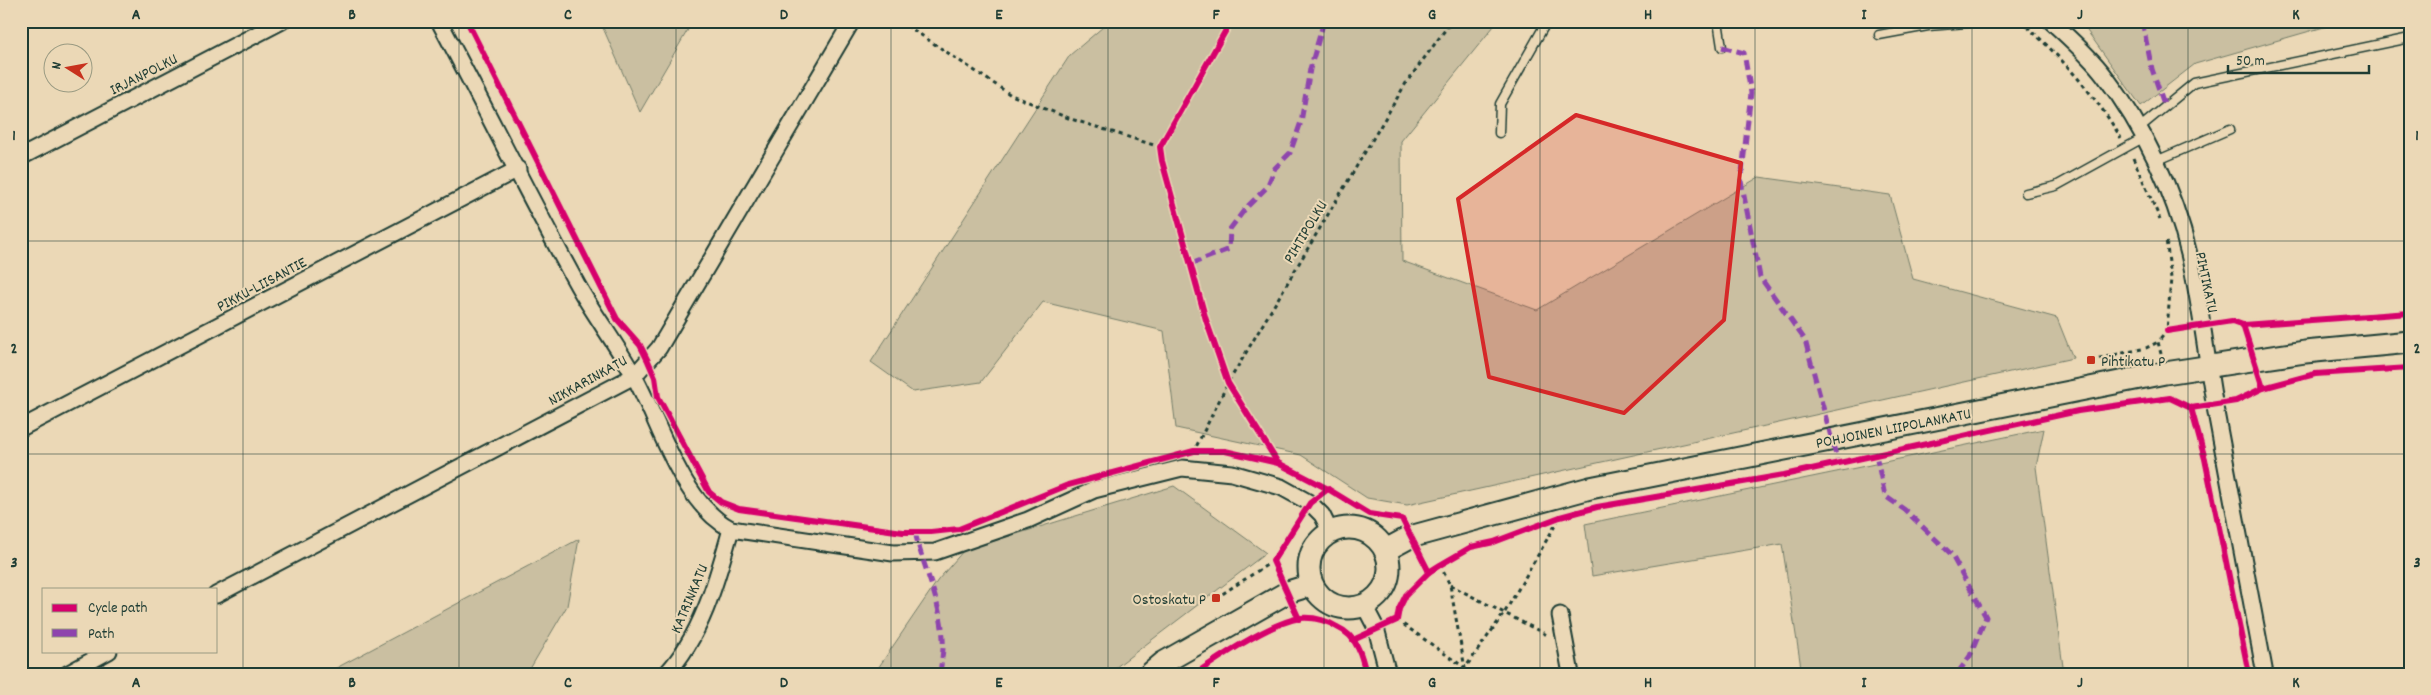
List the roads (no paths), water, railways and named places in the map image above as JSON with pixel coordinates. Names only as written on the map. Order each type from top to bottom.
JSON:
[{"type":"street","name":"IRJANPOLKU","points":[[21,157],[282,21]]},
{"type":"street","points":[[439,21],[578,286],[634,376],[684,479],[701,505],[716,521],[731,529],[893,553],[935,552],[1028,520],[1094,490],[1140,477],[1183,460],[1281,487],[1310,503],[1322,515],[1330,531]]},
{"type":"street","name":"NIKKARINKATU","points":[[218,594],[634,376],[659,348],[852,21]]},
{"type":"street","name":"PIHTIKATU","points":[[2051,21],[2076,44],[2104,75],[2156,161],[2175,204],[2189,254],[2203,325],[2208,365],[2265,674]]},
{"type":"street","name":"PIKKU-LIISANTIE","points":[[21,428],[518,169]]},
{"type":"street","name":"POHJOINEN LIIPOLANKATU","points":[[1386,550],[1410,537],[1590,488],[2208,365],[2305,352],[2410,342]]},
{"type":"street","points":[[1349,527],[1359,528],[1372,534],[1386,550],[1389,568],[1387,582],[1376,598],[1364,606],[1350,609],[1336,606],[1320,596],[1311,585],[1308,565],[1316,543],[1330,531],[1349,527]]},
{"type":"street","name":"KATRINKATU","points":[[666,674],[680,660],[703,615],[731,529]]},
{"type":"street","points":[[1150,674],[1163,663],[1288,592],[1311,585]]},
{"type":"street","points":[[1364,606],[1376,628],[1388,674]]},
{"type":"street","points":[[1560,615],[1571,674]]},
{"type":"street","points":[[66,674],[107,652]]},
{"type":"lane","points":[[1500,133],[1500,104],[1548,21]]},
{"type":"lane","points":[[1718,21],[1722,47]]},
{"type":"lane","points":[[1879,35],[1928,26],[1992,21]]},
{"type":"lane","points":[[2026,193],[2056,186],[2126,147],[2194,83],[2410,38]]},
{"type":"lane","points":[[2156,161],[2230,130]]},
{"type":"place","name":"Pihtikatu P","points":[[2091,360]]},
{"type":"place","name":"Ostoskatu P","points":[[1216,598]]}]
